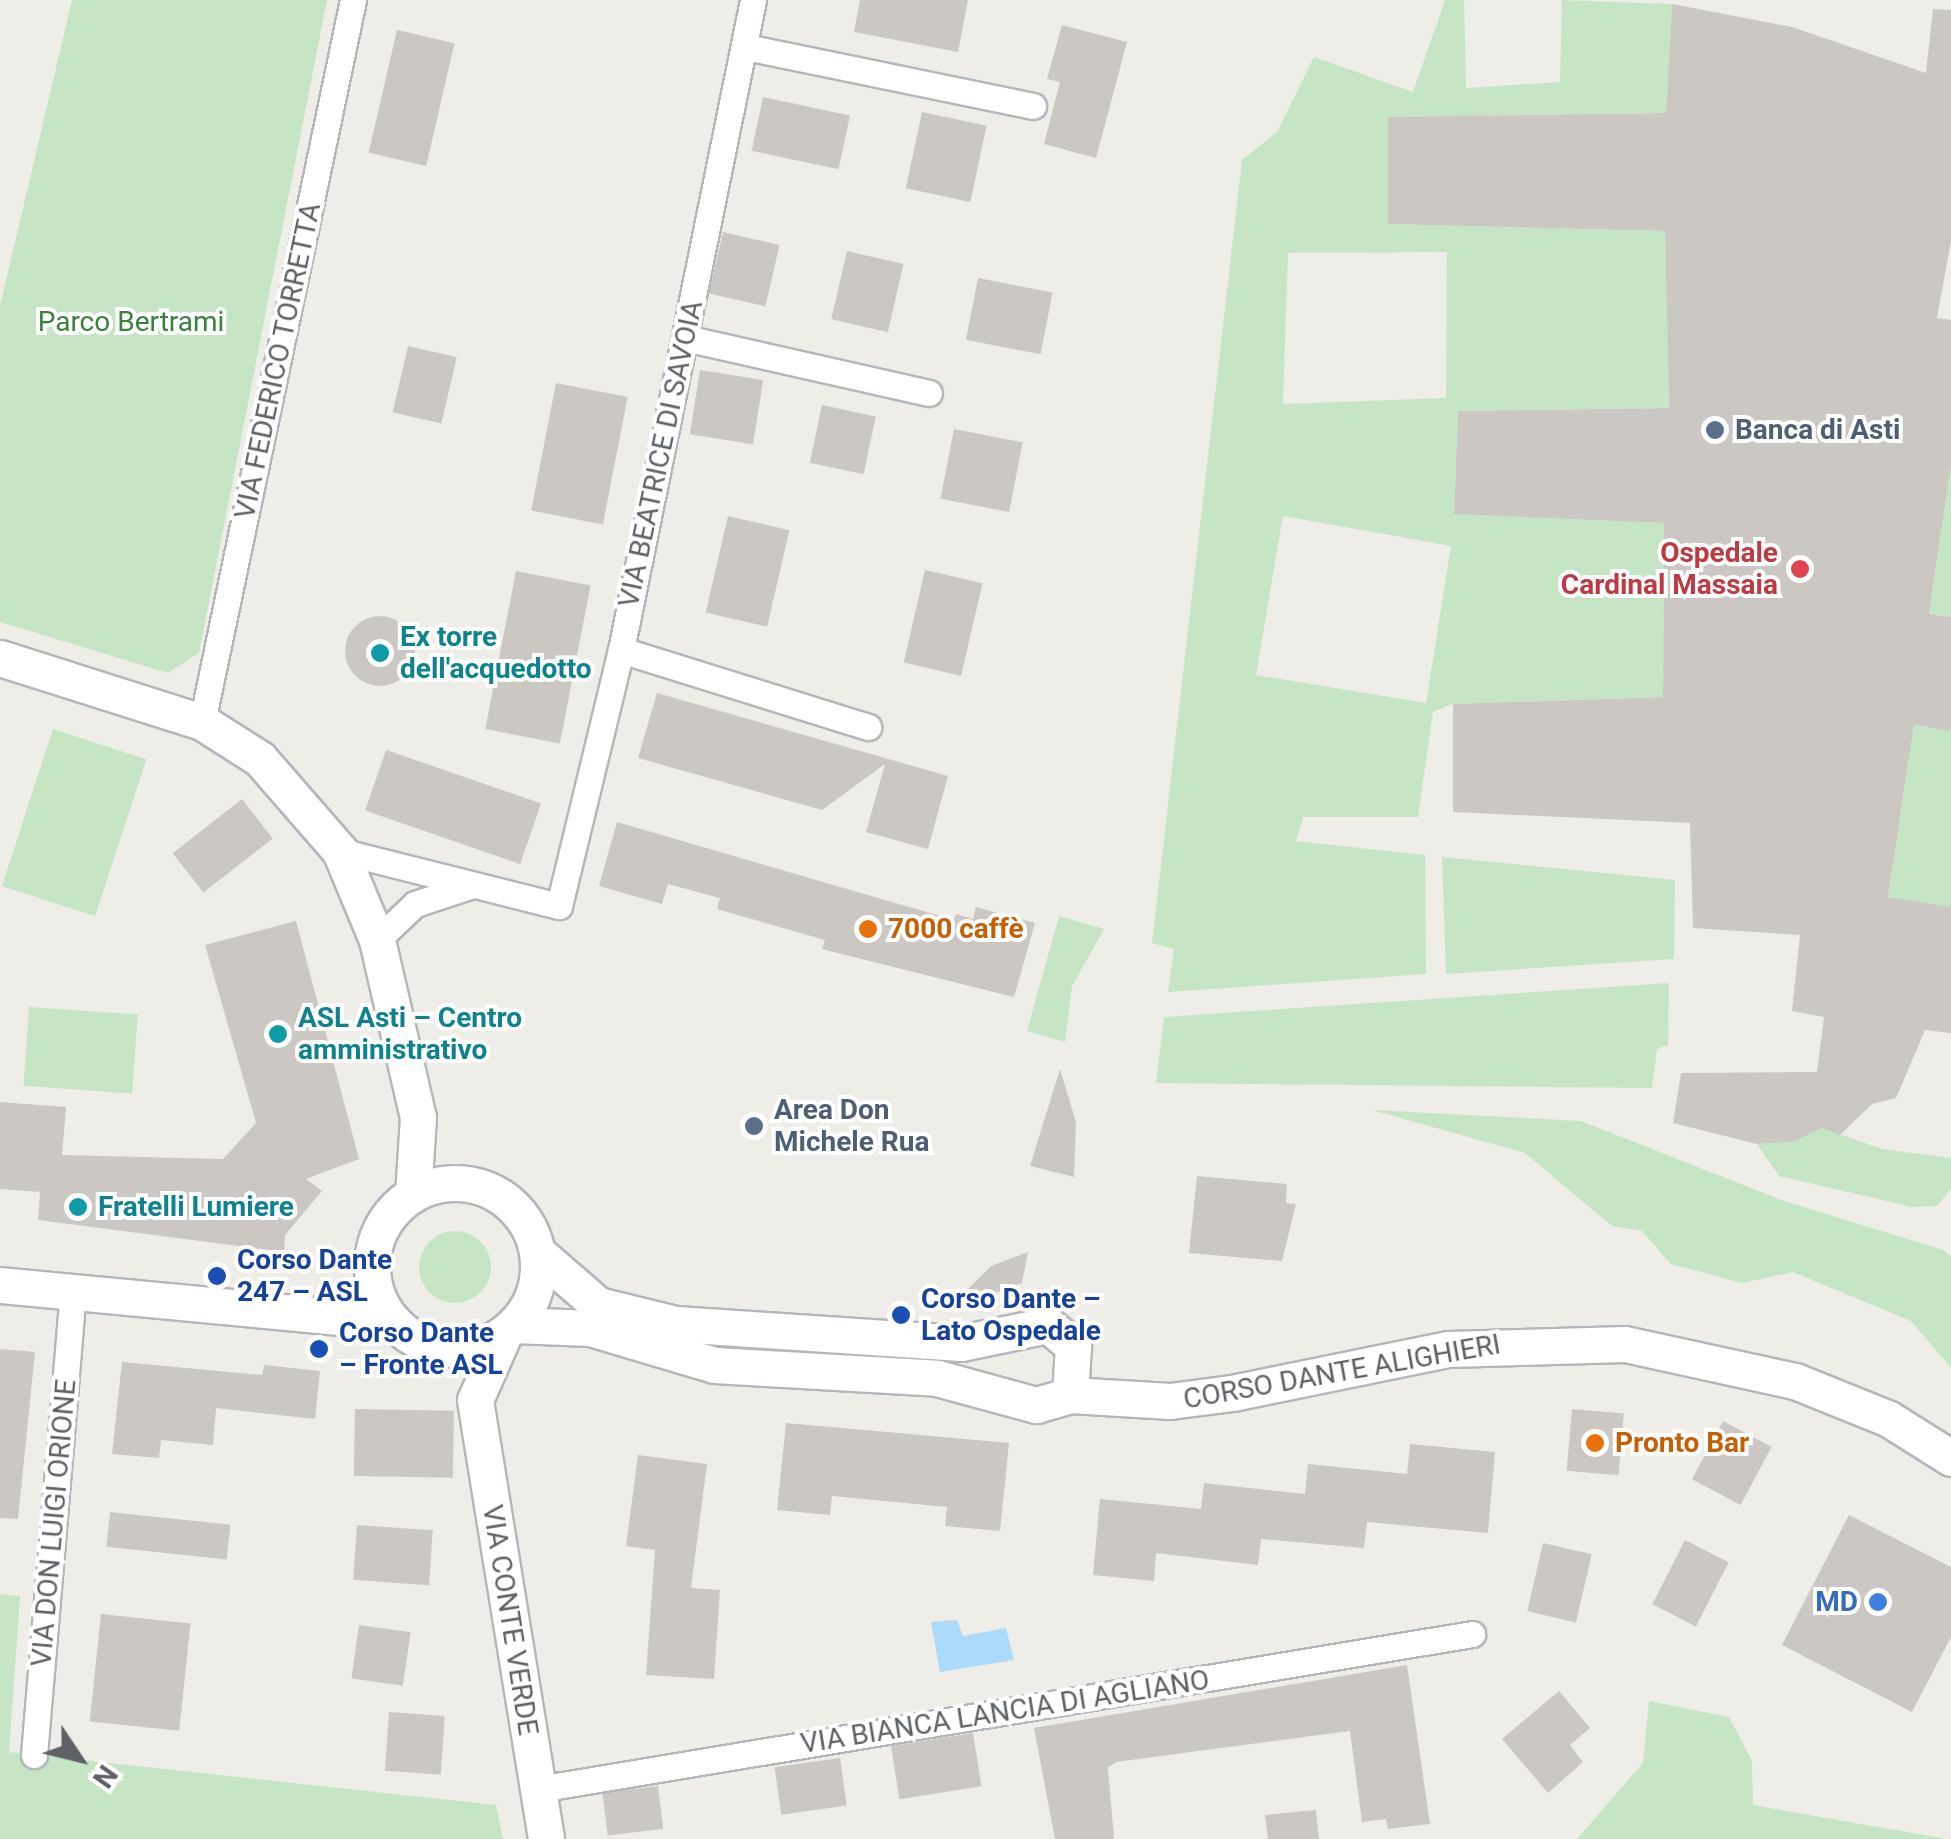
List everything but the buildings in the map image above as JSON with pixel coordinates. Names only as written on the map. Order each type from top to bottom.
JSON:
[{"type":"street","name":"VIA FEDERICO TORRETTA","points":[[202,722],[352,0]]},
{"type":"street","name":"VIA BEATRICE DI SAVOIA","points":[[470,886],[558,906],[621,650],[753,0]]},
{"type":"street","points":[[746,47],[1034,106]]},
{"type":"street","points":[[685,338],[929,393]]},
{"type":"street","points":[[621,650],[868,727]]},
{"type":"street","points":[[0,658],[202,722],[260,758],[340,852],[376,940],[418,1118],[413,1194]]},
{"type":"street","points":[[340,852],[470,886]]},
{"type":"street","points":[[376,940],[414,904],[470,886]]},
{"type":"street","points":[[418,1118],[464,1183],[513,1206],[538,1253],[598,1306],[686,1326],[960,1343],[1048,1325],[1073,1346],[1070,1395]]},
{"type":"street","points":[[393,1322],[373,1271],[382,1227],[413,1194],[464,1183]]},
{"type":"street","points":[[474,1400],[509,1329],[530,1304],[538,1253]]},
{"type":"street","points":[[316,1313],[373,1271]]},
{"type":"street","points":[[0,1285],[393,1322],[444,1348],[509,1329]]},
{"type":"street","name":"VIA DON LUIGI ORIONE","points":[[34,1755],[74,1291]]},
{"type":"street","name":"CORSO DANTE ALIGHIERI","points":[[509,1329],[590,1328],[662,1354],[746,1369],[937,1378],[1036,1406],[1070,1395],[1170,1401],[1448,1349],[1624,1344],[1794,1381],[1890,1419],[1951,1458]]},
{"type":"street","name":"VIA CONTE VERDE","points":[[444,1348],[474,1400],[546,1839]]},
{"type":"street","name":"VIA BIANCA LANCIA DI AGLIANO","points":[[538,1789],[1472,1634]]},
{"type":"green space","name":"Parco Bertrami","points":[[72,0],[327,0],[199,653],[168,673],[0,622],[0,306]]},
{"type":"green space","points":[[1445,0],[1464,0],[1466,88],[1560,82],[1562,0],[1672,4],[1666,113],[1388,117],[1389,224],[1665,231],[1669,408],[1458,411],[1454,513],[1664,523],[1663,697],[1452,704],[1433,712],[1418,817],[1303,817],[1296,841],[1425,855],[1426,974],[1168,992],[1174,949],[1152,943],[1242,160],[1277,132],[1314,57],[1413,92]],"holes":[[[1447,252],[1446,398],[1283,404],[1288,253]],[[1283,516],[1451,546],[1426,703],[1256,675]]]},
{"type":"green space","points":[[1951,465],[1951,617],[1929,614]]},
{"type":"green space","points":[[1914,725],[1951,731],[1951,907],[1888,897]]},
{"type":"green space","points":[[53,729],[146,759],[95,916],[2,886]]},
{"type":"green space","points":[[1442,857],[1675,880],[1674,959],[1446,974]]},
{"type":"green space","points":[[1059,916],[1104,929],[1072,986],[1065,1042],[1027,1031]]},
{"type":"green space","points":[[1669,983],[1668,1045],[1657,1049],[1652,1088],[1156,1083],[1164,1017]]},
{"type":"green space","points":[[29,1007],[138,1015],[132,1093],[23,1086]]},
{"type":"green space","points":[[1372,1110],[1581,1121],[1781,1200],[1943,1250],[1951,1256],[1951,1368],[1911,1321],[1793,1272],[1742,1283],[1671,1264],[1642,1231],[1612,1226],[1525,1153]]},
{"type":"green space","points":[[1822,1128],[1882,1149],[1951,1158],[1951,1189],[1937,1206],[1912,1207],[1779,1176],[1757,1144],[1791,1142]]},
{"type":"green space","points":[[455,1231],[480,1242],[491,1267],[480,1292],[455,1303],[430,1292],[419,1267],[430,1242]]},
{"type":"green space","points":[[0,1594],[20,1596],[9,1752],[496,1805],[503,1839],[0,1839]]},
{"type":"green space","points":[[1649,1701],[1729,1717],[1752,1761],[1753,1805],[1947,1839],[1577,1839],[1643,1763]]},
{"type":"water","points":[[957,1620],[963,1636],[1006,1628],[1014,1660],[940,1672],[931,1622]]},
{"type":"place","name":"Banca di Asti","points":[[1715,430]]},
{"type":"place","name":"Ospedale Cardinal Massaia","points":[[1800,569]]},
{"type":"place","name":"Ex torre dell'acquedotto","points":[[380,653]]},
{"type":"place","name":"7000 caffè","points":[[868,929]]},
{"type":"place","name":"ASL Asti – Centro amministrativo","points":[[278,1034]]},
{"type":"place","name":"Area Don Michele Rua","points":[[754,1126]]},
{"type":"place","name":"Fratelli Lumiere","points":[[78,1207]]},
{"type":"place","name":"Corso Dante 247 – ASL","points":[[217,1276]]},
{"type":"place","name":"Corso Dante – Lato Ospedale","points":[[901,1315]]},
{"type":"place","name":"Corso Dante – Fronte ASL","points":[[319,1349]]},
{"type":"place","name":"Pronto Bar","points":[[1595,1443]]},
{"type":"place","name":"MD","points":[[1878,1602]]}]
